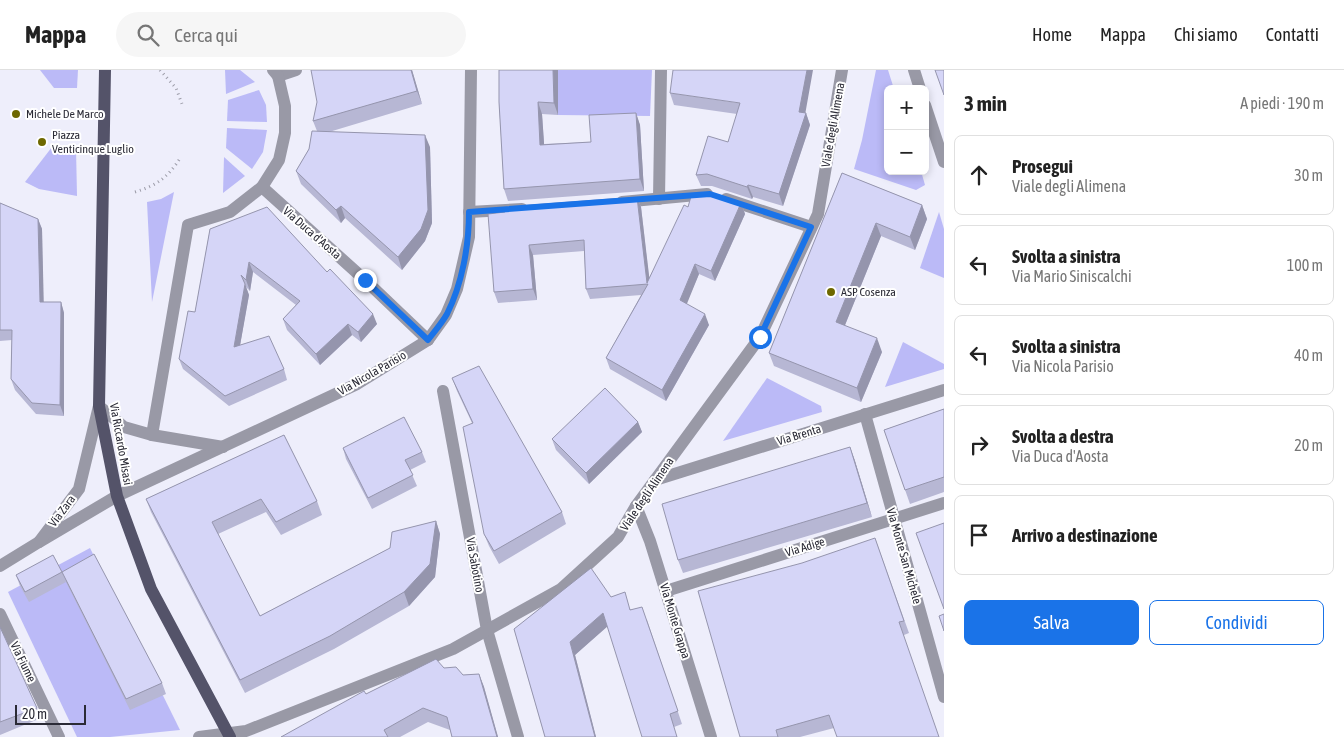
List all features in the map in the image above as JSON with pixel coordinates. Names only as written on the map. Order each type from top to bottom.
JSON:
[{"type":"main road","name":"Via Riccardo Misasi","points":[[105,70],[99,406],[117,496],[151,590],[229,735]]},
{"type":"street","points":[[152,434],[166,342],[188,225],[230,212],[262,188],[280,160],[285,132],[285,106],[275,73],[296,70]]},
{"type":"street","name":"Via Nicola Parisio","points":[[39,542],[117,496],[357,384],[428,340],[446,315],[457,289],[469,237],[471,70]]},
{"type":"street","points":[[659,199],[661,70]]},
{"type":"street","name":"Viale degli Alimena","points":[[199,737],[229,735],[246,731],[453,649],[561,589],[618,537],[636,506],[760,337],[818,214],[842,70]]},
{"type":"street","points":[[914,70],[919,85]]},
{"type":"street","points":[[929,117],[944,162]]},
{"type":"street","name":"Via Duca d'Aosta","points":[[262,188],[428,340]]},
{"type":"street","points":[[611,203],[710,194],[811,227]]},
{"type":"street","points":[[469,212],[535,208]]},
{"type":"street","name":"Via Brenta","points":[[655,480],[944,390]]},
{"type":"street","name":"Via Sabotino","points":[[443,392],[487,630],[518,737]]},
{"type":"street","points":[[99,406],[124,427],[223,447]]},
{"type":"street","name":"Via Zara","points":[[0,566],[39,542],[79,489],[99,406]]},
{"type":"street","name":"Via Monte San Michele","points":[[864,414],[944,697]]},
{"type":"street","name":"Via Adige","points":[[666,591],[944,503]]},
{"type":"street","name":"Via Monte Grappa","points":[[636,506],[666,591],[711,737]]},
{"type":"street","name":"Via Fiume","points":[[0,614],[59,737]]},
{"type":"path","points":[[160,70],[176,88],[182,104]]},
{"type":"path","points":[[135,192],[160,183],[169,175],[180,157]]},
{"type":"shaded area","points":[[40,70],[78,70],[77,88],[54,88]]},
{"type":"shaded area","points":[[225,70],[240,70],[255,82],[226,94]]},
{"type":"shaded area","points":[[558,70],[652,70],[650,116],[558,115]]},
{"type":"shaded area","points":[[876,70],[888,70],[893,85],[884,85],[884,175],[922,175],[925,185],[916,190],[854,169],[862,140]]},
{"type":"shaded area","points":[[259,90],[266,105],[267,122],[227,121],[228,100]]},
{"type":"shaded area","points":[[227,128],[267,130],[263,152],[252,169],[226,148]]},
{"type":"shaded area","points":[[52,147],[76,148],[77,196],[39,189],[25,182]]},
{"type":"shaded area","points":[[224,157],[245,176],[223,193]]},
{"type":"shaded area","points":[[174,192],[152,302],[147,202],[161,199]]},
{"type":"shaded area","points":[[939,212],[944,229],[944,278],[920,268]]},
{"type":"shaded area","points":[[903,342],[944,364],[944,369],[885,387]]},
{"type":"shaded area","points":[[767,378],[821,406],[822,412],[723,441]]},
{"type":"shaded area","points":[[90,548],[180,730],[110,737],[77,737],[8,592]]},
{"type":"building","points":[[311,70],[411,70],[417,91],[313,121],[317,102]]},
{"type":"building","points":[[499,70],[553,70],[554,103],[538,102],[540,145],[591,142],[589,115],[636,113],[640,179],[504,189]]},
{"type":"building","points":[[673,70],[807,70],[799,112],[806,113],[779,194],[748,185],[747,187],[707,174],[696,175],[708,136],[728,142],[740,103],[670,93]]},
{"type":"building","points":[[935,70],[944,70],[944,95]]},
{"type":"building","points":[[312,131],[425,135],[428,210],[421,229],[398,257],[341,206],[336,210],[296,171],[309,149]]},
{"type":"building","name":"ASP Cosenza","points":[[842,173],[922,205],[910,237],[876,223],[836,322],[877,338],[857,388],[769,353]]},
{"type":"building","points":[[704,192],[741,203],[711,271],[695,264],[680,300],[705,314],[662,390],[606,358],[648,284],[586,289],[584,240],[529,245],[533,289],[494,292],[488,214],[505,212],[505,207],[637,197],[647,283],[684,205],[688,207],[692,193]]},
{"type":"building","points":[[0,203],[38,219],[40,302],[61,302],[60,405],[32,403],[11,379],[12,330],[0,330]]},
{"type":"building","points":[[267,207],[327,272],[330,269],[373,314],[358,332],[348,324],[316,354],[283,319],[300,301],[249,262],[246,280],[241,275],[245,284],[234,347],[269,336],[284,369],[225,396],[179,359],[188,311],[195,312],[210,229]]},
{"type":"building","points":[[479,366],[562,512],[494,551],[484,534],[463,427],[473,423],[452,378]]},
{"type":"building","points":[[605,388],[638,422],[586,473],[552,439]]},
{"type":"building","points":[[944,409],[944,477],[905,490],[884,430]]},
{"type":"building","points":[[404,417],[422,452],[405,460],[413,475],[368,498],[343,448]]},
{"type":"building","points":[[284,435],[317,501],[276,522],[261,499],[212,522],[260,616],[390,548],[392,532],[436,521],[430,564],[404,592],[330,636],[240,680],[146,499]]},
{"type":"building","points":[[850,447],[867,503],[678,560],[662,504]]},
{"type":"building","points":[[944,523],[944,609],[916,533]]},
{"type":"building","points":[[875,538],[904,621],[899,622],[939,737],[837,737],[829,715],[776,730],[778,737],[740,737],[698,591],[802,563]]},
{"type":"building","points":[[94,554],[162,683],[126,699],[62,572]]},
{"type":"building","points":[[53,555],[62,572],[25,592],[16,575]]},
{"type":"building","points":[[591,568],[611,597],[625,592],[630,610],[642,607],[678,711],[670,714],[677,737],[642,737],[603,613],[570,642],[595,737],[545,737],[514,629]]},
{"type":"building","points":[[944,614],[944,631],[939,616]]},
{"type":"building","points":[[0,627],[37,708],[0,722]]},
{"type":"building","points":[[436,659],[444,668],[456,667],[463,675],[479,674],[497,737],[452,737],[447,717],[423,708],[384,730],[388,737],[281,737],[364,691],[366,694]]},
{"type":"place","name":"Michele De Marco","points":[[16,114]]},
{"type":"place","name":"Piazza Venticinque Luglio","points":[[42,142]]},
{"type":"place","name":"ASP Cosenza","points":[[831,292]]},
{"type":"route","points":[[365,280],[428,340],[446,315],[457,289],[469,237],[469,212],[710,194],[811,227],[760,337]]}]
